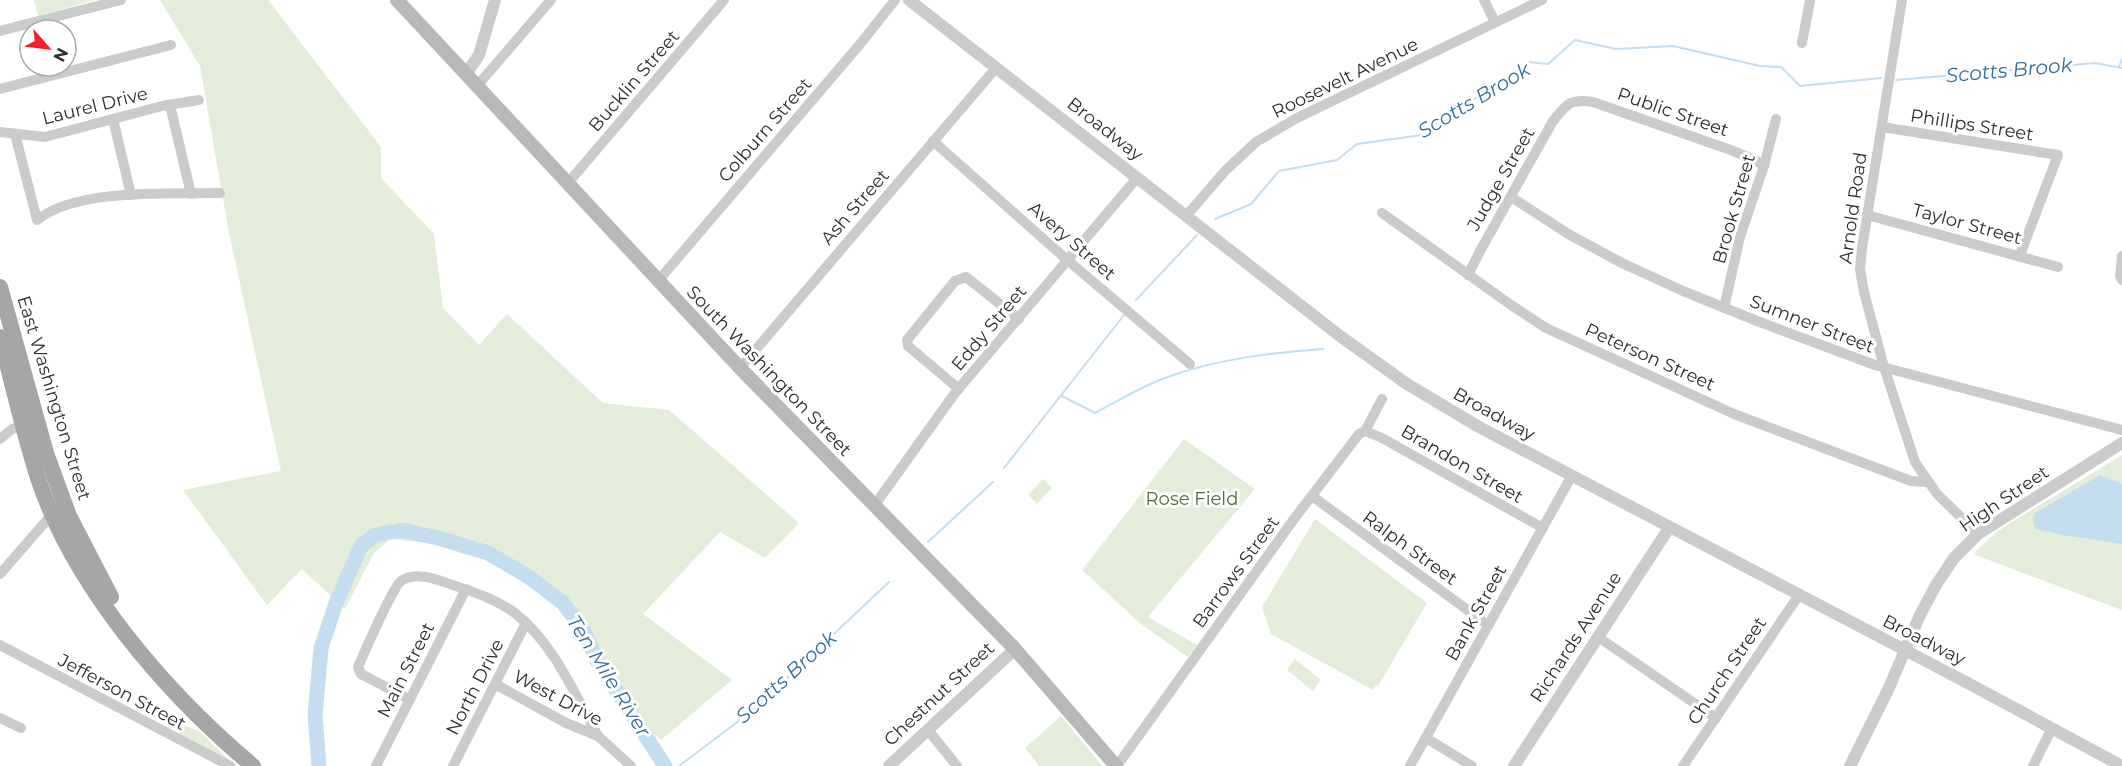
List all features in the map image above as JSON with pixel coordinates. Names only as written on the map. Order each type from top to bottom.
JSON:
[{"type":"main road","name":"South Washington Street","points":[[398,0],[740,368],[1014,649],[1116,766]]},
{"type":"main road","name":"East Washington Street","points":[[0,287],[30,424],[39,479],[63,536],[84,574],[124,634],[161,676],[236,752],[253,766]]},
{"type":"main road","name":"East Washington Street","points":[[0,337],[30,424],[46,453],[69,516],[125,621],[161,676]]},
{"type":"street","points":[[0,31],[121,0]]},
{"type":"street","points":[[466,74],[479,55],[495,0]]},
{"type":"street","points":[[477,86],[551,0]]},
{"type":"street","name":"Bucklin Street","points":[[568,183],[724,0]]},
{"type":"street","name":"Colburn Street","points":[[658,280],[861,43],[895,0]]},
{"type":"street","name":"Broadway","points":[[909,0],[1340,336],[1407,384],[1479,427],[1571,477],[1905,650],[2122,766]]},
{"type":"street","points":[[1484,0],[1495,22]]},
{"type":"street","name":"Roosevelt Avenue","points":[[1186,216],[1225,171],[1256,142],[1299,117],[1542,0]]},
{"type":"street","points":[[1802,43],[1810,0]]},
{"type":"street","name":"Arnold Road","points":[[1902,0],[1867,215],[1860,276],[1884,367],[1915,462],[1937,494],[1977,534]]},
{"type":"street","points":[[0,89],[171,45]]},
{"type":"street","name":"Ash Street","points":[[740,368],[996,68]]},
{"type":"street","name":"Public Street","points":[[1568,103],[1579,99],[1593,102],[1728,149],[1764,166]]},
{"type":"street","name":"Laurel Drive","points":[[0,132],[45,137],[114,118],[199,100]]},
{"type":"street","name":"Judge Street","points":[[1468,275],[1553,121],[1568,103]]},
{"type":"street","points":[[170,105],[191,194]]},
{"type":"street","points":[[114,118],[131,195]]},
{"type":"street","name":"Brook Street","points":[[1724,308],[1740,237],[1764,166],[1776,119]]},
{"type":"street","name":"Phillips Street","points":[[1882,127],[2058,155],[2020,255]]},
{"type":"street","points":[[15,134],[36,220],[46,213],[115,194],[220,193]]},
{"type":"street","name":"Avery Street","points":[[933,141],[1190,364]]},
{"type":"street","name":"Eddy Street","points":[[874,506],[959,389],[1137,178]]},
{"type":"street","name":"Sumner Street","points":[[1511,197],[1570,235],[1622,263],[1724,308],[1821,346],[1884,367],[2122,430]]},
{"type":"street","name":"Peterson Street","points":[[1382,213],[1546,328],[1734,414],[1911,481],[1928,482]]},
{"type":"street","name":"Taylor Street","points":[[1867,215],[2058,267]]},
{"type":"street","points":[[2122,256],[2120,270],[2122,280]]},
{"type":"street","points":[[959,389],[908,346],[907,340],[955,281],[966,277],[1019,319]]},
{"type":"street","name":"Barrows Street","points":[[1116,766],[1312,496],[1359,434],[1365,431],[1382,399]]},
{"type":"street","points":[[0,439],[12,429],[30,424]]},
{"type":"street","name":"Brandon Street","points":[[1365,431],[1382,438],[1543,528]]},
{"type":"street","name":"High Street","points":[[1850,766],[1888,690],[1920,615],[1954,558],[1977,534],[2122,444]]},
{"type":"street","name":"Bank Street","points":[[1410,766],[1571,477]]},
{"type":"street","name":"Ralph Street","points":[[1312,496],[1488,625]]},
{"type":"street","points":[[0,574],[53,513]]},
{"type":"street","name":"Richards Avenue","points":[[1514,766],[1669,528]]},
{"type":"street","points":[[409,699],[361,674],[358,667],[400,581],[414,576],[436,578],[495,601],[526,623],[549,651],[598,736]]},
{"type":"street","name":"Main Street","points":[[380,764],[409,699],[466,589]]},
{"type":"street","name":"Church Street","points":[[1683,766],[1799,595]]},
{"type":"street","name":"North Drive","points":[[453,766],[526,623]]},
{"type":"street","points":[[1598,637],[1716,718]]},
{"type":"street","name":"Jefferson Street","points":[[0,645],[230,766]]},
{"type":"street","name":"Chestnut Street","points":[[889,766],[1014,649]]},
{"type":"street","name":"West Drive","points":[[495,684],[566,723],[598,736],[632,766]]},
{"type":"street","points":[[0,718],[21,728]]},
{"type":"street","points":[[2033,766],[2052,728]]},
{"type":"street","points":[[928,730],[957,766]]},
{"type":"street","points":[[1426,738],[1472,766]]},
{"type":"green space","points":[[34,0],[95,0],[38,16]]},
{"type":"green space","points":[[160,0],[268,0],[381,147],[381,178],[434,234],[443,308],[479,345],[507,314],[603,403],[669,410],[799,523],[765,558],[720,532],[643,614],[732,680],[661,740],[635,718],[596,666],[565,611],[498,562],[440,544],[390,539],[374,553],[345,609],[302,569],[267,605],[183,490],[281,471],[229,233],[200,66]]},
{"type":"green space","name":"Rose Field","points":[[1184,439],[1255,489],[1148,617],[1197,645],[1188,657],[1141,624],[1082,570]]},
{"type":"green space","points":[[2122,455],[2122,610],[1973,554],[1994,534],[2010,523]]},
{"type":"green space","points":[[1043,479],[1052,488],[1037,504],[1028,495]]},
{"type":"green space","points":[[1315,519],[1427,603],[1378,686],[1376,685],[1373,690],[1271,634],[1262,607]]},
{"type":"green space","points":[[1295,659],[1321,680],[1313,691],[1287,670]]},
{"type":"green space","points":[[1061,716],[1102,766],[1039,766],[1025,748]]},
{"type":"green space","points":[[185,726],[199,731],[235,765],[179,733],[178,731]]},
{"type":"water","points":[[2100,475],[2122,484],[2122,544],[2035,529],[2033,519],[2035,513]]},
{"type":"waterway","name":"Scotts Brook","points":[[1215,219],[1251,204],[1279,171],[1337,160],[1357,144],[1422,135],[1456,109],[1507,81],[1529,62],[1548,64],[1575,40],[1616,49],[1673,46],[1760,66],[1781,67],[1800,86],[1881,78]]},
{"type":"waterway","points":[[2119,67],[2122,59]]},
{"type":"waterway","name":"Scotts Brook","points":[[1896,80],[2095,63],[2122,68]]},
{"type":"waterway","name":"Scotts Brook","points":[[1136,300],[1197,235]]},
{"type":"waterway","name":"Scotts Brook","points":[[1004,468],[1124,315]]},
{"type":"waterway","points":[[1062,396],[1095,413],[1138,390],[1184,371],[1263,355],[1323,349]]},
{"type":"waterway","name":"Scotts Brook","points":[[928,542],[993,482]]},
{"type":"waterway","name":"Ten Mile River","points":[[319,766],[315,715],[321,648],[336,603],[361,546],[375,535],[402,530],[488,553],[529,577],[563,603],[582,628],[598,662],[665,766]]},
{"type":"waterway","name":"Scotts Brook","points":[[679,766],[752,711],[889,582]]}]
